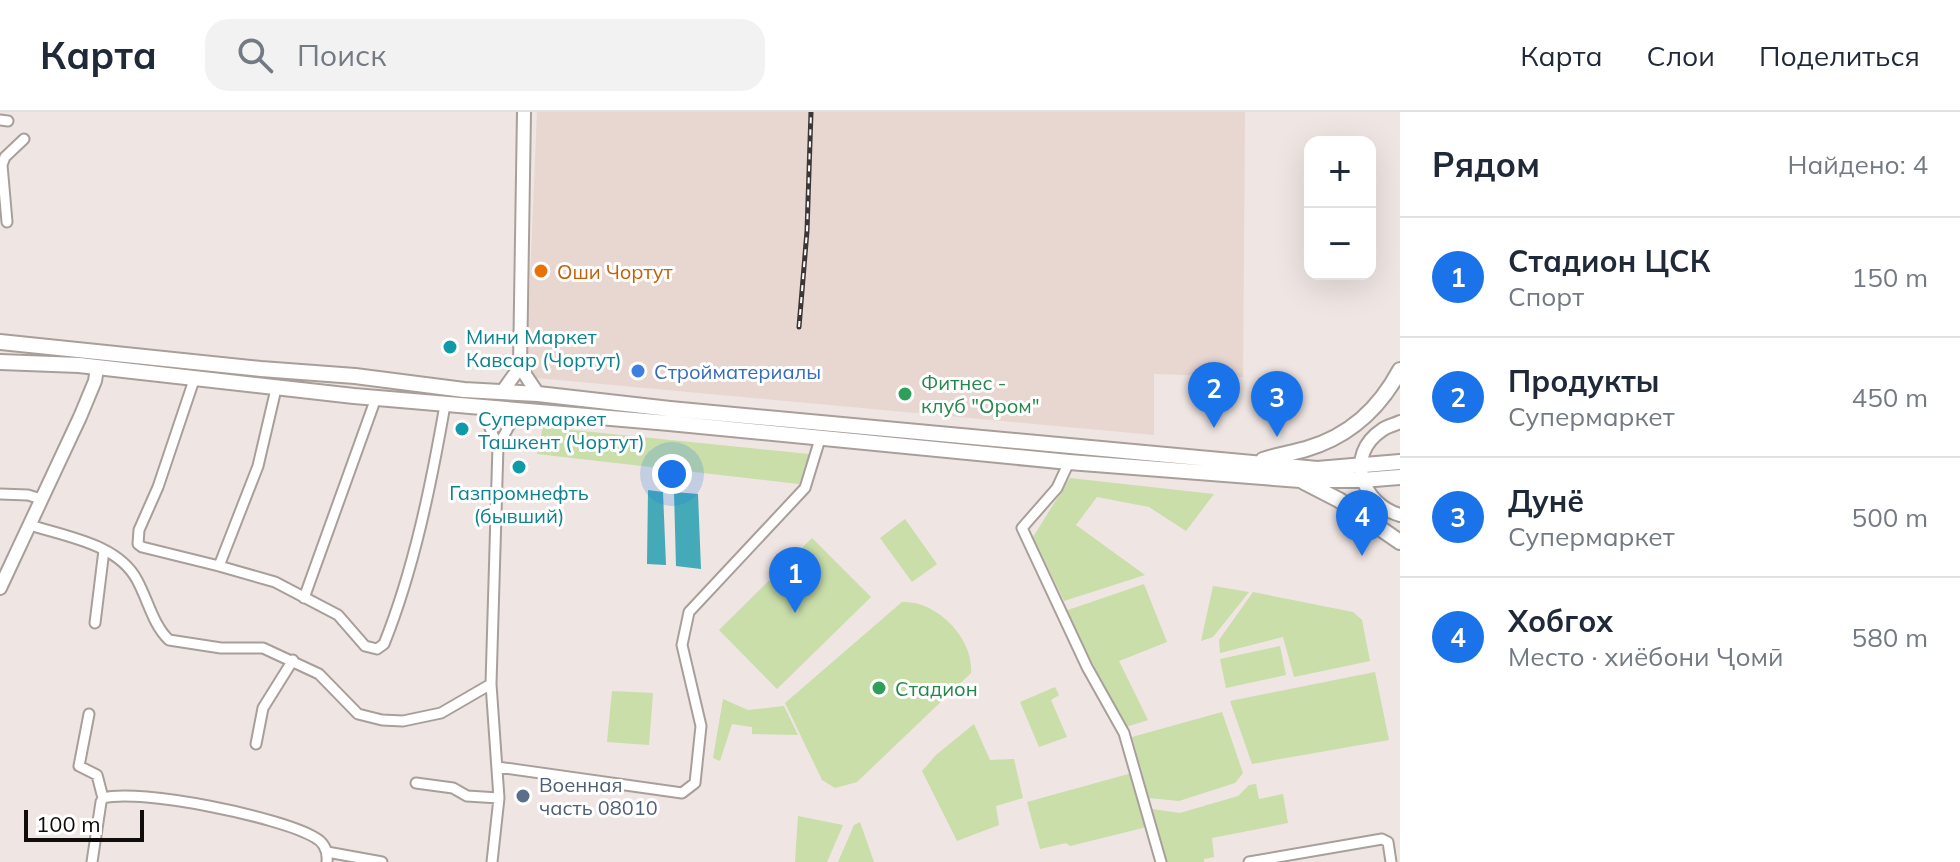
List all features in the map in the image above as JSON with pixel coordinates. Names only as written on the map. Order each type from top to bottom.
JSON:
[{"type":"main road","points":[[1400,477],[1317,469],[1248,466],[1069,462],[820,439],[669,416],[538,394],[464,390],[355,376],[8,342],[7,362],[97,368],[276,389],[481,408],[669,416],[1248,466],[1300,480],[1339,500],[1400,542]]},
{"type":"main road","points":[[1248,466],[1338,437],[1372,411],[1386,395],[1400,370]]},
{"type":"main road","points":[[354,396],[355,376]]},
{"type":"main road","points":[[1300,480],[1362,474],[1400,462]]},
{"type":"street","points":[[524,112],[520,367],[538,394]]},
{"type":"street","points":[[7,222],[3,160],[24,139]]},
{"type":"street","points":[[502,392],[520,367]]},
{"type":"street","points":[[0,588],[80,417],[97,368]]},
{"type":"street","points":[[194,380],[158,487],[139,530],[138,544],[275,582],[338,615],[365,646],[377,649],[384,644],[423,511],[445,405]]},
{"type":"street","points":[[219,566],[258,466],[276,389]]},
{"type":"street","points":[[304,598],[376,398]]},
{"type":"street","points":[[481,408],[498,446],[491,684],[499,798],[492,862]]},
{"type":"street","points":[[498,446],[518,410]]},
{"type":"street","points":[[1400,422],[1381,430],[1367,446],[1362,474],[1371,498],[1400,523]]},
{"type":"street","points":[[498,767],[682,793],[689,790],[695,783],[701,726],[682,645],[689,612],[805,488],[820,439]]},
{"type":"street","points":[[1069,462],[1057,488],[1022,528],[1087,667],[1124,733],[1161,862]]},
{"type":"street","points":[[0,494],[41,499]]},
{"type":"street","points":[[1386,511],[1400,515]]},
{"type":"street","points":[[30,525],[116,555],[129,566],[157,623],[169,640],[221,648],[263,648],[319,674],[358,714],[403,721],[441,713],[491,684]]},
{"type":"street","points":[[95,623],[104,550]]},
{"type":"street","points":[[256,744],[263,708],[293,660]]},
{"type":"street","points":[[89,714],[79,766],[97,775],[103,798],[92,862]]},
{"type":"street","points":[[416,783],[453,788],[478,798],[499,798]]},
{"type":"street","points":[[103,798],[134,795],[240,814],[313,836],[322,843],[327,857],[382,862]]},
{"type":"street","points":[[1249,862],[1382,839],[1388,842],[1391,862]]},
{"type":"shaded area","points":[[537,112],[1245,112],[1243,377],[1154,374],[1154,435],[526,377]]},
{"type":"green space","points":[[543,427],[809,454],[799,484],[537,454]]},
{"type":"green space","points":[[1070,478],[1214,494],[1186,531],[1149,507],[1097,497],[1076,525],[1145,575],[1064,601],[1033,537]]},
{"type":"green space","points":[[905,519],[937,564],[912,582],[880,538]]},
{"type":"green space","points":[[812,538],[871,597],[777,689],[719,630]]},
{"type":"green space","points":[[1144,584],[1167,642],[1119,661],[1148,720],[1126,727],[1065,611]]},
{"type":"green space","points":[[1213,586],[1249,592],[1213,637],[1201,641]]},
{"type":"green space","points":[[1253,592],[1353,612],[1362,620],[1370,661],[1294,677],[1283,637],[1220,653],[1219,640]]},
{"type":"green space","name":"Стадион","points":[[902,602],[928,607],[950,624],[966,647],[971,673],[857,782],[835,788],[822,780],[785,703]]},
{"type":"green space","points":[[1280,646],[1286,675],[1226,688],[1220,659]]},
{"type":"green space","points":[[1375,672],[1389,740],[1252,764],[1230,701]]},
{"type":"green space","points":[[1055,687],[1059,695],[1051,700],[1067,737],[1039,747],[1020,702]]},
{"type":"green space","points":[[612,691],[653,693],[649,745],[607,742]]},
{"type":"green space","points":[[723,699],[748,710],[784,706],[798,735],[752,734],[752,727],[732,724],[720,761],[713,758]]},
{"type":"green space","points":[[1222,712],[1243,773],[1235,783],[1179,801],[1149,798],[1132,737]]},
{"type":"green space","points":[[974,724],[990,760],[1014,759],[1023,798],[996,806],[999,825],[957,841],[922,771],[936,755]]},
{"type":"green space","points":[[1132,773],[1147,827],[1070,846],[1066,843],[1040,849],[1027,802]]},
{"type":"green space","points":[[1256,784],[1259,799],[1283,794],[1288,823],[1212,838],[1214,857],[1204,859],[1204,862],[1167,862],[1152,809],[1180,813],[1238,796],[1249,785]]},
{"type":"green space","points":[[798,816],[843,825],[827,862],[795,862]]},
{"type":"green space","points":[[860,822],[874,862],[838,862],[854,825]]},
{"type":"water","points":[[648,490],[663,492],[666,565],[647,564]]},
{"type":"water","points":[[674,492],[698,494],[701,569],[676,566]]},
{"type":"railway","points":[[799,327],[807,231],[811,112]]},
{"type":"place","name":"Оши Чортут","points":[[541,271]]},
{"type":"place","name":"Мини Маркет Кавсар (Чортут)","points":[[450,347]]},
{"type":"place","name":"Стройматериалы","points":[[638,371]]},
{"type":"place","name":"Фитнес - клуб \"Ором\"","points":[[905,394]]},
{"type":"place","name":"Продукты","points":[[1214,428]]},
{"type":"place","name":"Супермаркет Ташкент (Чортут)","points":[[462,429]]},
{"type":"place","name":"Дунё","points":[[1277,437]]},
{"type":"place","name":"Газпромнефть (бывший)","points":[[519,467]]},
{"type":"place","name":"Хобгох","points":[[1362,556]]},
{"type":"place","name":"Стадион ЦСК","points":[[795,613]]},
{"type":"place","name":"Стадион","points":[[879,688]]},
{"type":"place","name":"Военная часть 08010","points":[[523,796]]}]
